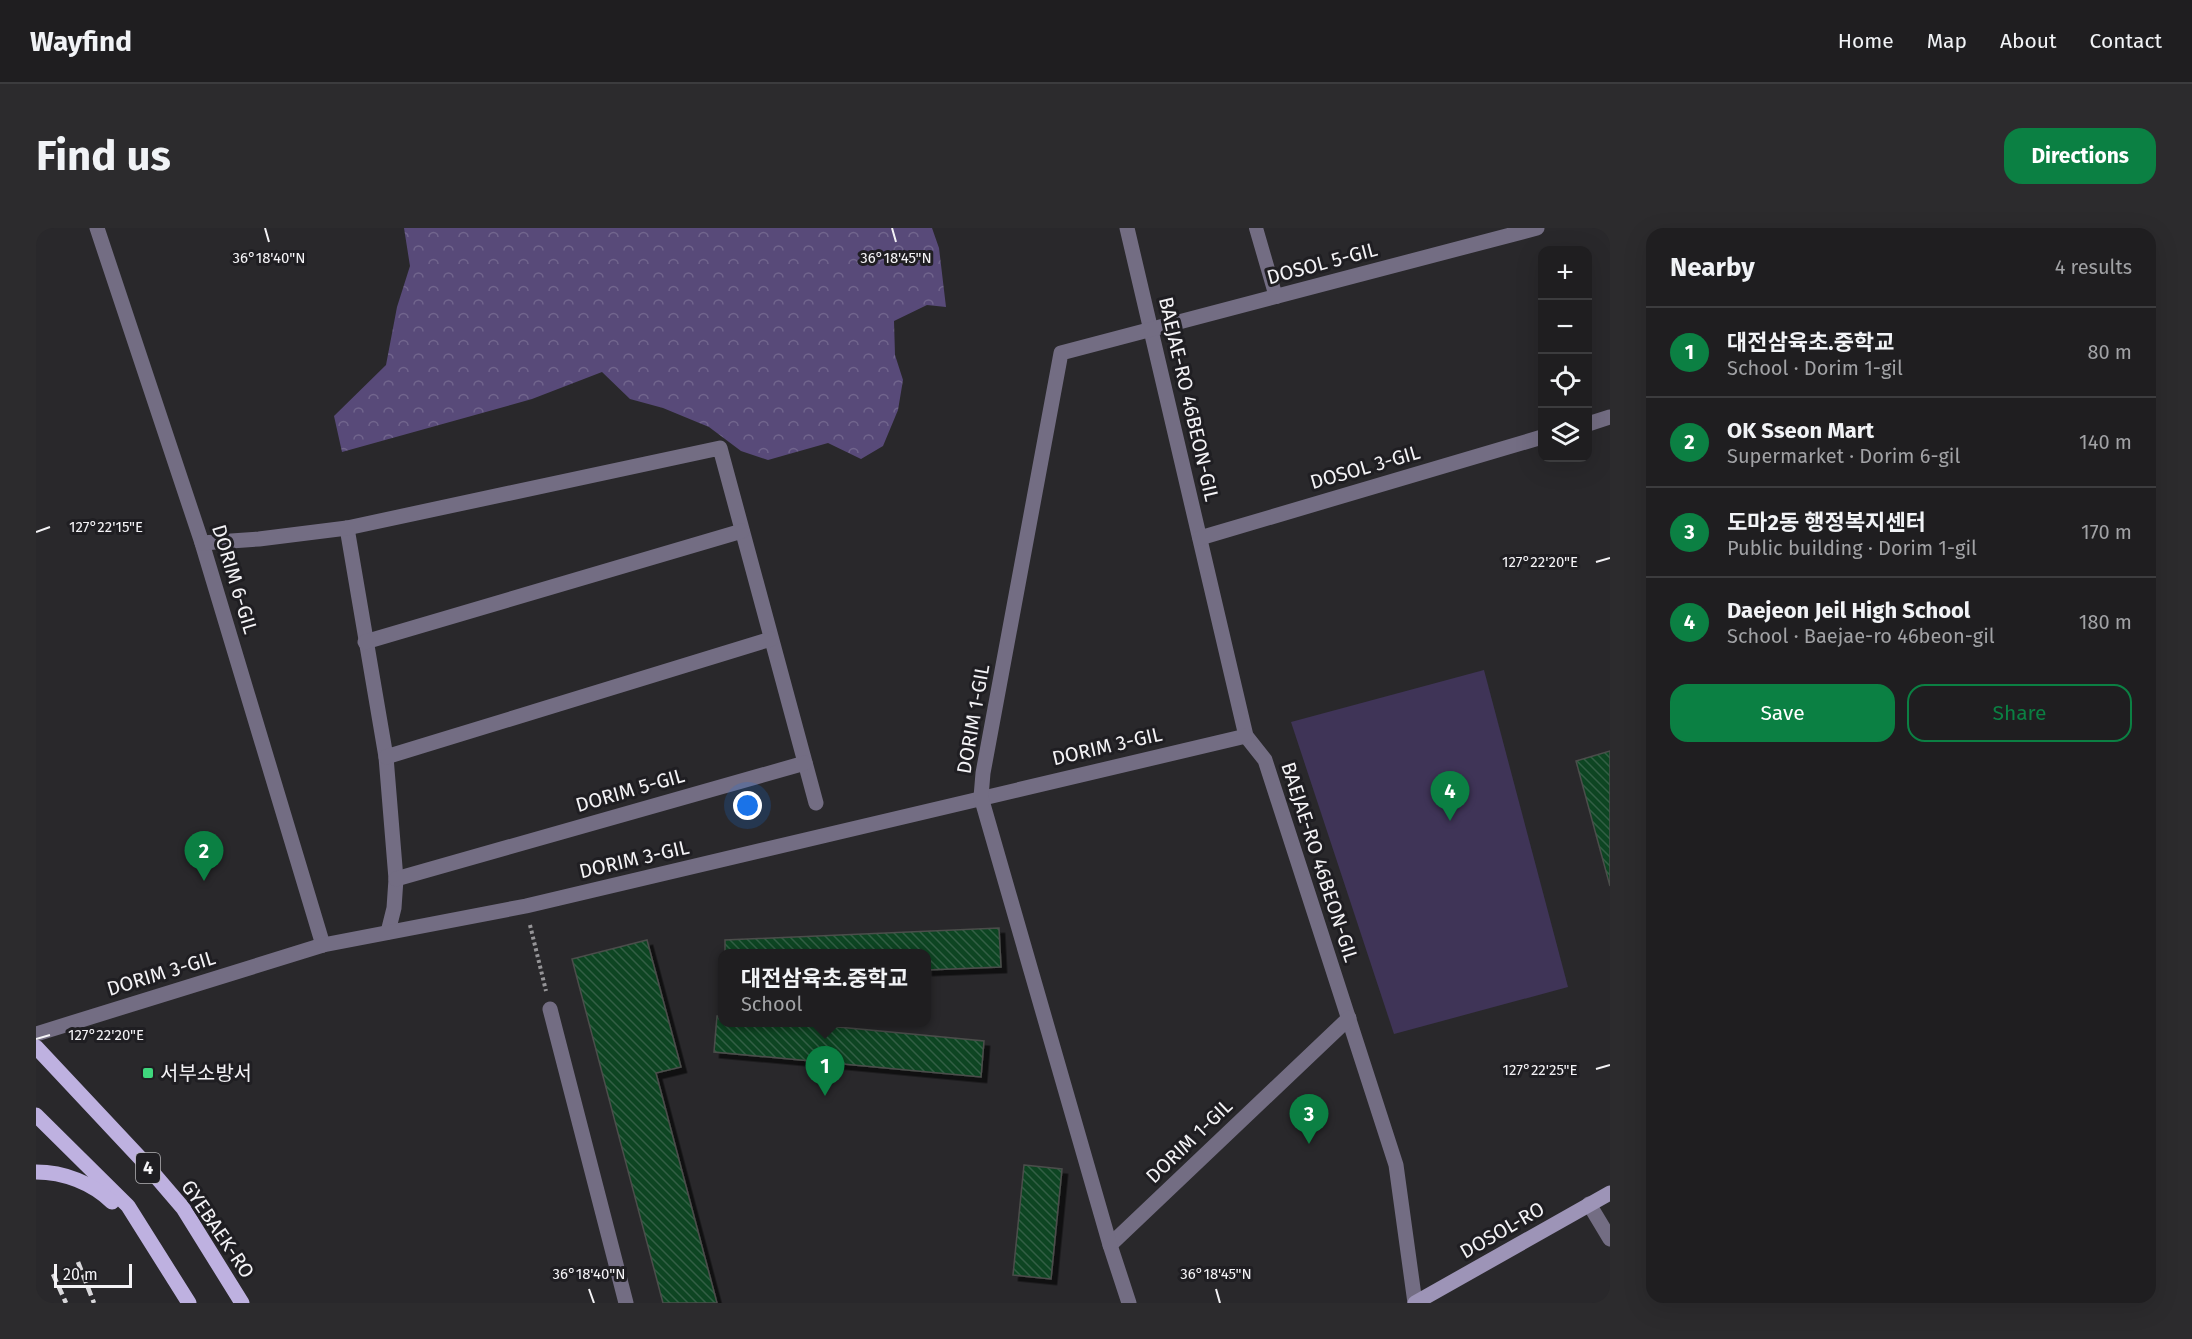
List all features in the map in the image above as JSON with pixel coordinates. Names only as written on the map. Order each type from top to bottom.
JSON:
[{"type":"main road","name":"GYEBAEK-RO","points":[[36,1047],[141,1159],[183,1208],[242,1303]]},
{"type":"main road","name":"4","points":[[36,1115],[128,1206],[189,1303]]},
{"type":"main road","points":[[36,1172],[52,1172],[73,1178],[103,1193],[143,1230]]},
{"type":"street","name":"DORIM 6-GIL","points":[[97,228],[202,543],[323,945]]},
{"type":"street","name":"BAEJAE-RO 46BEON-GIL","points":[[1127,228],[1246,736],[1265,760],[1396,1165],[1415,1303]]},
{"type":"street","name":"DOSOL 5-GIL","points":[[1151,329],[1537,228]]},
{"type":"street","name":"DORIM 1-GIL","points":[[1129,1303],[1110,1245],[981,797],[983,772],[1061,353],[1151,329]]},
{"type":"street","points":[[1592,422],[1610,417]]},
{"type":"street","name":"DOSOL 3-GIL","points":[[1200,538],[1538,438]]},
{"type":"street","points":[[202,543],[259,539],[347,528],[720,448],[816,803]]},
{"type":"street","points":[[347,528],[386,757],[396,879],[394,908],[388,932]]},
{"type":"street","points":[[365,642],[742,531]]},
{"type":"street","points":[[386,757],[771,639]]},
{"type":"street","name":"DORIM 3-GIL","points":[[36,1034],[323,945],[526,906],[1246,736]]},
{"type":"street","name":"DORIM 5-GIL","points":[[396,879],[805,762]]},
{"type":"street","points":[[550,1009],[626,1303]]},
{"type":"street","name":"DORIM 1-GIL","points":[[1110,1245],[1349,1018]]},
{"type":"street","name":"DOSOL-RO","points":[[1415,1303],[1610,1192]]},
{"type":"street","points":[[1589,1204],[1610,1239]]},
{"type":"lane","points":[[1256,228],[1276,297]]},
{"type":"path","points":[[526,906],[550,1009]]},
{"type":"green space","points":[[404,228],[932,228],[939,248],[946,307],[927,305],[894,321],[895,355],[903,380],[898,410],[883,446],[861,459],[828,443],[768,460],[741,451],[709,427],[663,408],[630,399],[602,372],[532,399],[342,452],[334,416],[386,365],[397,307],[410,266]]},
{"type":"shaded area","points":[[1484,670],[1568,987],[1394,1034],[1291,722]]},
{"type":"building","points":[[1610,751],[1610,886],[1576,761]]},
{"type":"building","points":[[999,928],[1001,967],[931,970],[931,949],[725,949],[725,940]]},
{"type":"building","points":[[647,940],[681,1067],[656,1073],[717,1303],[663,1303],[572,959]]},
{"type":"building","points":[[717,1016],[718,1027],[838,1027],[984,1041],[981,1077],[714,1052]]},
{"type":"building","points":[[1024,1165],[1062,1169],[1051,1279],[1013,1275]]},
{"type":"railway","points":[[78,1262],[94,1303]]},
{"type":"railway","points":[[53,1274],[66,1303]]},
{"type":"place","name":"Daejeon Jeil High School","points":[[1450,821]]},
{"type":"place","name":"OK Sseon Mart","points":[[204,881]]},
{"type":"place","name":"서부소방서","points":[[148,1073]]},
{"type":"place","name":"대전삼육초.중학교","points":[[825,1096]]},
{"type":"place","name":"도마2동 행정복지센터","points":[[1309,1144]]}]
